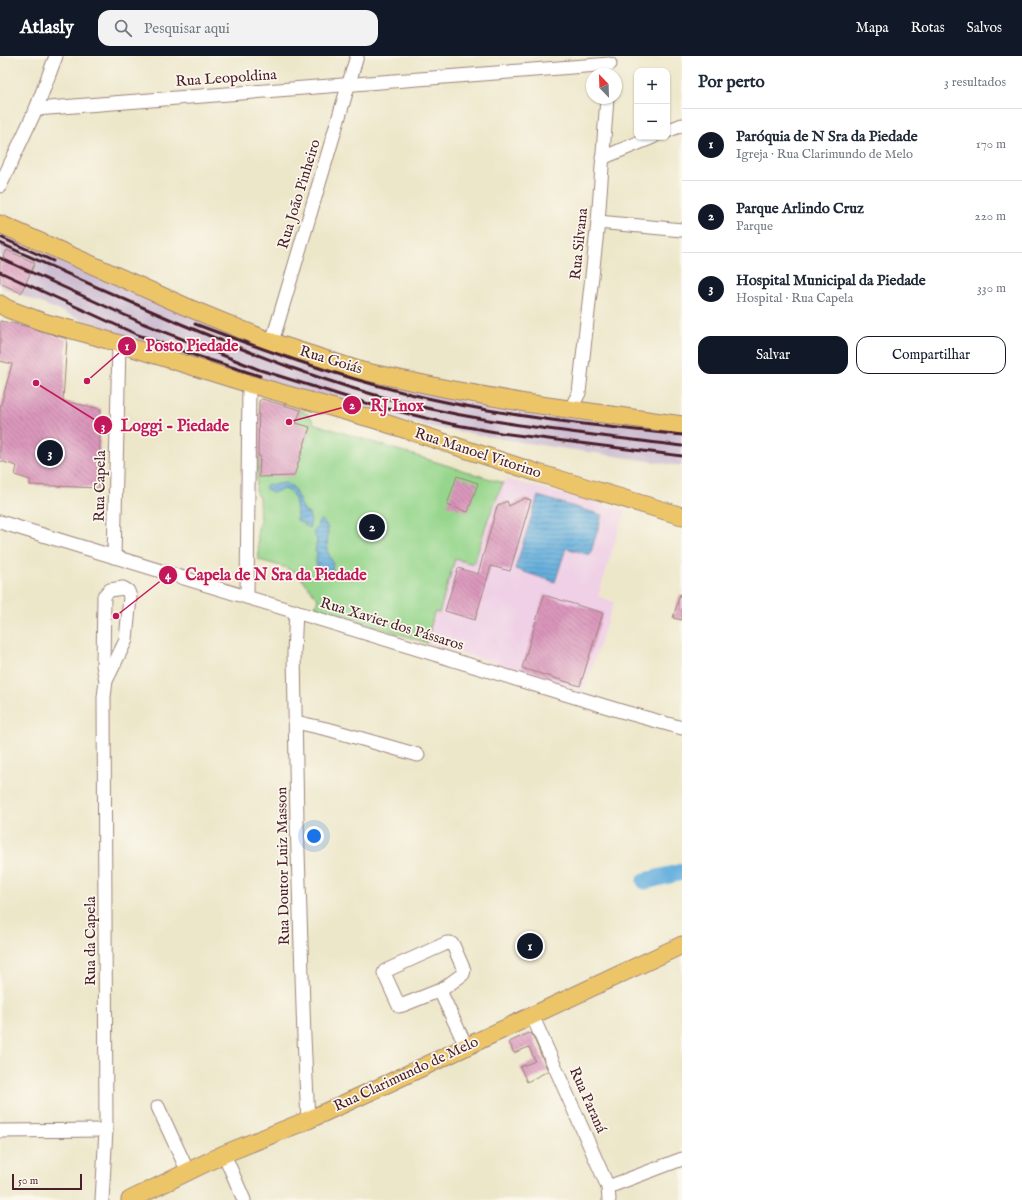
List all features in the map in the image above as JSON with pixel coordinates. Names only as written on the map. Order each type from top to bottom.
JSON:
[{"type":"main road","name":"Rua Goiás","points":[[0,224],[189,308],[272,342],[362,371],[526,403],[571,408],[682,425]]},
{"type":"main road","name":"Rua Manoel Vitorino","points":[[0,304],[8,309],[43,322],[249,384],[373,419],[538,473],[682,516]]},
{"type":"main road","name":"Rua Clarimundo de Melo","points":[[130,1200],[224,1154],[308,1120],[682,945]]},
{"type":"street","points":[[0,186],[36,109],[56,56]]},
{"type":"street","name":"Rua João Pinheiro","points":[[272,342],[348,85],[358,56]]},
{"type":"street","name":"Rua Leopoldina","points":[[36,109],[612,65]]},
{"type":"street","name":"Rua Silvana","points":[[571,408],[579,393],[598,222],[606,104]]},
{"type":"street","points":[[670,130],[682,125]]},
{"type":"street","points":[[602,158],[646,140]]},
{"type":"street","points":[[598,222],[682,230]]},
{"type":"street","name":"Rua Capela","points":[[114,557],[119,344]]},
{"type":"street","points":[[247,597],[249,384]]},
{"type":"street","points":[[579,393],[588,411]]},
{"type":"street","name":"Rua Xavier dos Pássaros","points":[[0,522],[679,727]]},
{"type":"street","name":"Rua da Capela","points":[[102,1200],[106,1130],[104,697],[106,681],[103,665],[104,596],[110,590],[123,588],[128,590],[130,597],[126,640],[106,681]]},
{"type":"street","name":"Rua Doutor Luiz Masson","points":[[296,612],[294,653],[298,836],[308,1120]]},
{"type":"street","points":[[296,722],[331,730],[418,755]]},
{"type":"street","points":[[450,943],[453,945],[464,972],[440,991],[438,990],[399,1006],[384,973],[388,968],[450,943]]},
{"type":"street","points":[[440,991],[466,1046]]},
{"type":"street","name":"Rua Paraná","points":[[532,1015],[608,1197]]},
{"type":"street","points":[[158,1108],[188,1172]]},
{"type":"street","points":[[0,1131],[106,1130]]},
{"type":"street","points":[[224,1154],[244,1200]]},
{"type":"street","points":[[608,1197],[682,1159]]},
{"type":"shaded area","points":[[0,234],[240,338],[358,378],[477,404],[682,432],[682,466],[527,443],[391,420],[146,344],[112,332],[4,288],[0,285]]},
{"type":"shaded area","points":[[506,479],[625,510],[598,596],[614,602],[583,692],[511,668],[427,643],[434,612],[439,613],[455,559],[474,564],[488,519]]},
{"type":"green space","points":[[301,410],[309,415],[315,424],[503,483],[488,519],[474,564],[455,559],[439,613],[434,612],[427,643],[315,607],[318,599],[297,573],[284,567],[259,560],[257,535],[260,522],[259,497],[257,496],[256,492],[258,456],[284,461]]},
{"type":"water","points":[[285,483],[293,487],[305,512],[309,514],[311,521],[309,528],[297,520],[294,497],[289,491],[284,489],[272,493],[265,488],[267,484],[273,485]]},
{"type":"water","points":[[538,496],[602,515],[590,555],[566,548],[555,582],[515,569]]},
{"type":"water","points":[[321,519],[328,528],[327,550],[333,563],[332,574],[327,578],[323,577],[324,574],[317,567],[317,552],[315,551],[317,540],[313,533]]},
{"type":"building","points":[[7,250],[35,263],[21,293],[0,283],[0,263]]},
{"type":"building","points":[[0,321],[25,326],[67,339],[63,401],[101,409],[99,488],[30,485],[30,480],[15,475],[17,466],[0,461],[0,408],[12,364],[0,361]]},
{"type":"building","points":[[262,399],[301,410],[296,423],[310,427],[294,476],[259,477],[259,401]]},
{"type":"building","points":[[457,476],[478,483],[468,512],[447,505]]},
{"type":"building","points":[[525,498],[531,500],[510,571],[491,566],[475,620],[445,611],[458,568],[478,574],[497,506],[507,501],[509,506]]},
{"type":"building","points":[[680,594],[682,595],[682,620],[673,618]]},
{"type":"building","points":[[544,595],[603,613],[580,686],[522,668]]},
{"type":"building","points":[[529,1033],[532,1034],[548,1071],[527,1082],[520,1067],[535,1061],[529,1047],[514,1053],[509,1042]]},
{"type":"waterway","points":[[645,881],[682,872]]},
{"type":"railway","points":[[0,237],[53,261]]},
{"type":"railway","points":[[0,243],[174,321],[317,377],[375,395],[439,411],[508,423],[682,446]]},
{"type":"railway","points":[[0,258],[142,323],[260,370],[372,405],[451,424],[501,433],[682,456]]},
{"type":"railway","points":[[0,272],[138,335],[260,376]]},
{"type":"railway","points":[[195,324],[323,369],[376,385],[436,400],[541,418],[682,435]]},
{"type":"place","name":"Posto Piedade","points":[[87,381]]},
{"type":"place","name":"Loggi - Piedade","points":[[36,383]]},
{"type":"place","name":"RJ Inox","points":[[289,422]]},
{"type":"place","name":"Hospital Municipal da Piedade","points":[[50,453]]},
{"type":"place","name":"Parque Arlindo Cruz","points":[[372,527]]},
{"type":"place","name":"Capela de N Sra da Piedade","points":[[116,616]]},
{"type":"place","name":"Paróquia de N Sra da Piedade","points":[[530,946]]}]
